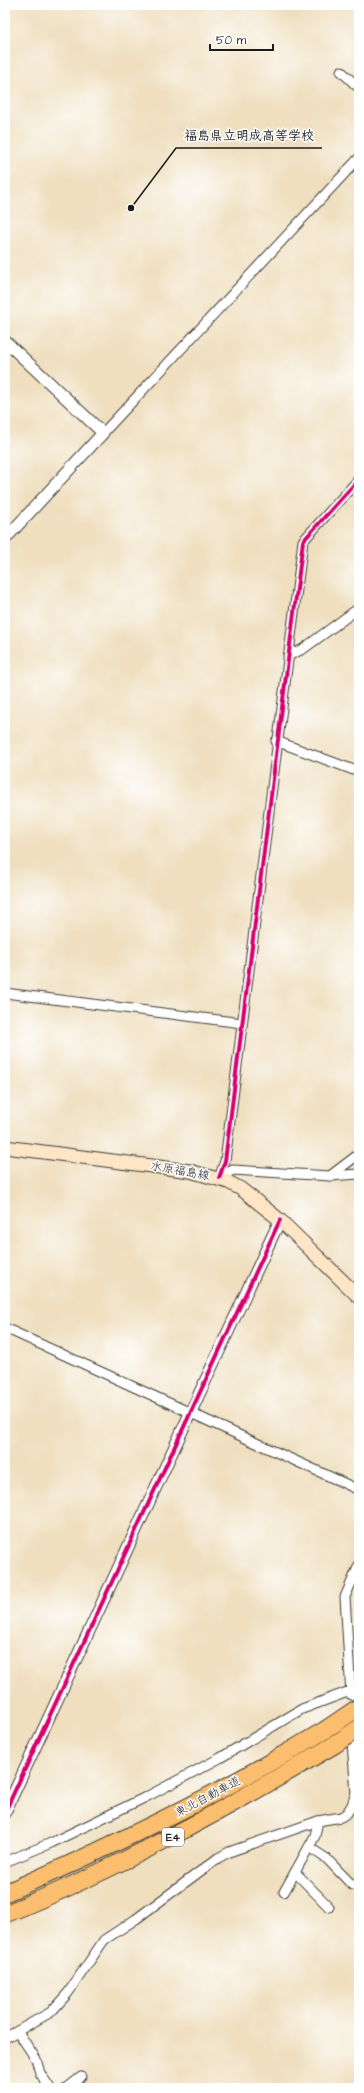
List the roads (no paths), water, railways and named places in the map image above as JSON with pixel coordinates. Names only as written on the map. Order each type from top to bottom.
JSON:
[{"type":"highway","name":"東北自動車道","points":[[5,1893],[76,1862],[218,1792],[325,1730],[353,1698]]},
{"type":"highway","name":"東北自動車道","points":[[5,1914],[83,1881],[156,1846],[226,1808],[334,1745],[356,1736]]},
{"type":"main road","name":"水原福島線","points":[[5,1147],[159,1167],[219,1178],[241,1189],[280,1220],[359,1297]]},
{"type":"street","points":[[341,71],[359,88]]},
{"type":"street","points":[[5,539],[102,432],[359,158]]},
{"type":"street","points":[[5,341],[102,432]]},
{"type":"street","points":[[219,1178],[225,1161],[276,741],[303,541],[359,479]]},
{"type":"street","points":[[288,656],[303,649],[359,608]]},
{"type":"street","points":[[276,741],[359,772]]},
{"type":"street","points":[[5,993],[242,1023]]},
{"type":"street","points":[[330,1176],[359,1154]]},
{"type":"street","points":[[219,1178],[233,1170],[330,1176],[359,1174]]},
{"type":"street","points":[[5,1812],[189,1413],[280,1220]]},
{"type":"street","points":[[5,1328],[359,1490]]},
{"type":"street","points":[[5,1862],[52,1843],[148,1796],[220,1758],[302,1709],[353,1698],[345,1598],[359,1565]]},
{"type":"street","points":[[5,2038],[51,2012],[68,1993],[104,1940],[136,1919],[218,1858],[229,1852],[318,1821],[341,1817],[347,1813],[357,1794],[356,1736]]},
{"type":"street","points":[[284,1892],[315,1836],[318,1821]]},
{"type":"street","points":[[309,1847],[327,1859],[352,1885]]},
{"type":"street","points":[[296,1872],[329,1907]]},
{"type":"street","points":[[18,2032],[36,2058],[40,2073],[50,2088]]},
{"type":"street","points":[[67,2088],[81,2077]]},
{"type":"place","name":"福島県立明成高等学校","points":[[131,208]]}]
